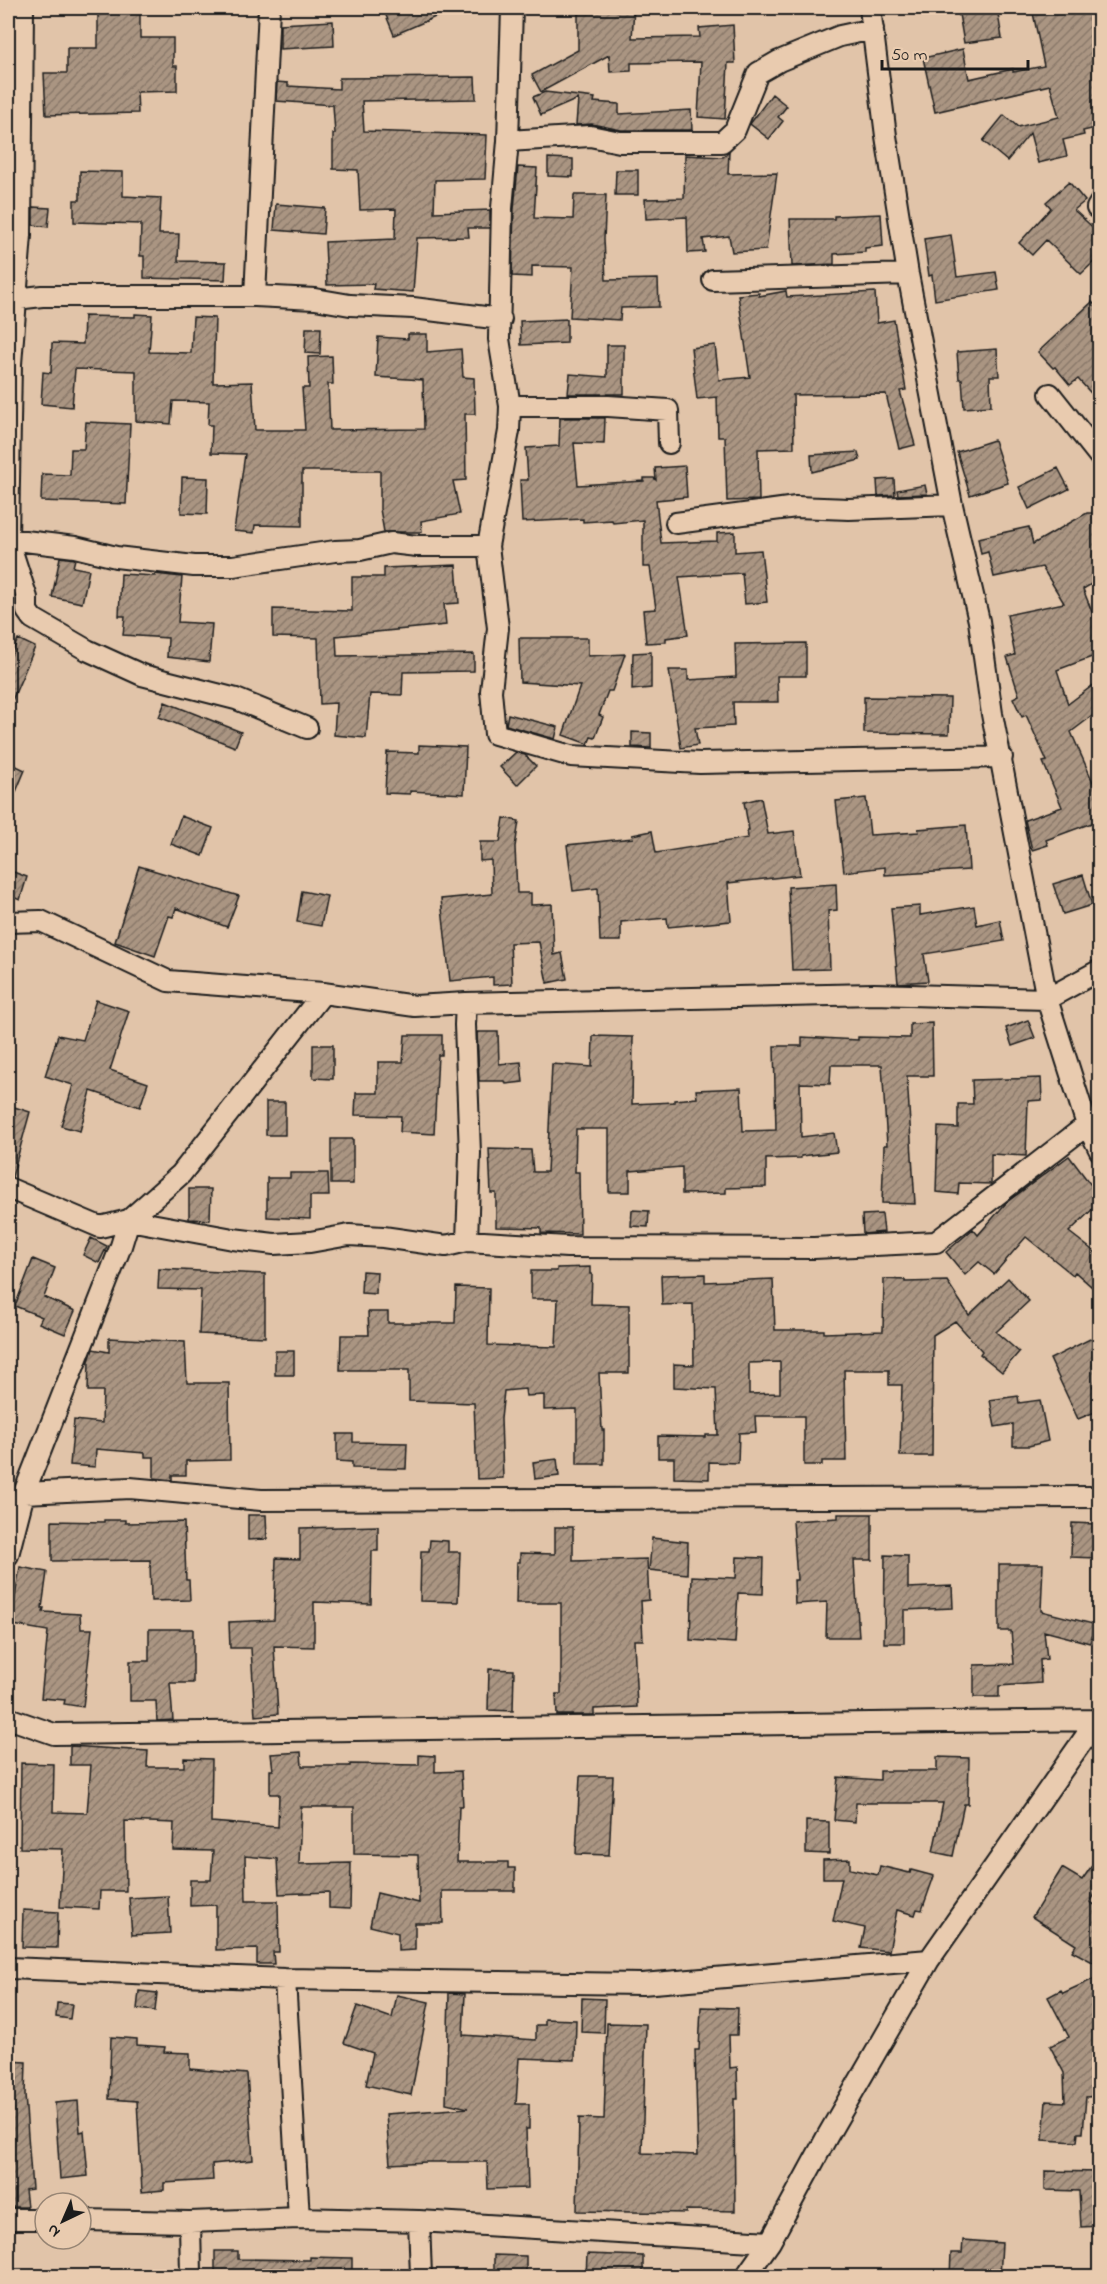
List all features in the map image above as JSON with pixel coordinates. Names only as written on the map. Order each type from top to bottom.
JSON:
[{"type":"street","points":[[23,8],[21,235],[11,364],[8,530],[27,598],[27,612],[32,618],[87,650],[142,675],[236,699],[307,728]]},
{"type":"street","points":[[255,296],[269,8]]},
{"type":"street","points":[[512,8],[508,141],[502,207],[499,339],[510,405],[507,446],[488,546],[498,628],[491,691],[495,734],[571,756],[700,763],[1002,757]]},
{"type":"street","points":[[870,8],[886,136],[908,274],[952,505],[979,621],[992,714],[1047,999],[1087,1125],[1100,1150]]},
{"type":"street","points":[[508,141],[590,136],[620,142],[722,142],[735,130],[758,73],[779,61],[840,36],[873,29]]},
{"type":"street","points":[[713,280],[908,274]]},
{"type":"street","points":[[16,299],[42,296],[255,296],[413,308],[501,319]]},
{"type":"street","points":[[1050,394],[1100,457]]},
{"type":"street","points":[[510,405],[608,406],[668,411],[669,443]]},
{"type":"street","points":[[676,523],[796,507],[849,509],[952,505]]},
{"type":"street","points":[[8,530],[116,557],[204,566],[233,566],[335,551],[360,550],[391,543],[417,546],[488,546]]},
{"type":"street","points":[[8,922],[41,921],[168,981],[324,993],[415,1006],[874,994],[1047,999],[1100,970]]},
{"type":"street","points":[[8,1555],[24,1493],[121,1246],[129,1220],[181,1174],[324,993]]},
{"type":"street","points":[[466,1003],[470,1154],[467,1241]]},
{"type":"street","points":[[8,1188],[100,1227],[129,1220],[274,1244],[310,1242],[349,1235],[383,1237],[446,1246],[467,1241],[567,1247],[790,1248],[936,1242],[1087,1125]]},
{"type":"street","points":[[24,1493],[130,1488],[261,1500],[1100,1497]]},
{"type":"street","points":[[8,1718],[54,1734],[1098,1718]]},
{"type":"street","points":[[746,2277],[770,2242],[828,2135],[929,1960],[1098,1718]]},
{"type":"street","points":[[8,1968],[285,1979],[642,1984],[929,1960]]},
{"type":"street","points":[[285,1979],[299,2218]]},
{"type":"street","points":[[93,2220],[190,2222],[299,2218],[419,2221],[770,2242]]},
{"type":"street","points":[[8,2219],[33,2219]]},
{"type":"street","points":[[419,2221],[421,2277]]},
{"type":"street","points":[[190,2222],[191,2277]]},
{"type":"building","points":[[398,8],[456,8],[394,35],[385,13]]},
{"type":"building","points":[[578,8],[634,8],[632,38],[700,37],[699,28],[733,25],[735,63],[728,63],[725,119],[698,117],[701,62],[631,63],[631,71],[610,72],[609,55],[541,92],[532,75],[578,50]]},
{"type":"building","points":[[997,8],[1002,38],[964,43],[959,14]]},
{"type":"building","points":[[1032,8],[1053,8],[1054,14],[1094,8],[1100,33],[1100,127],[1083,131],[1084,135],[1063,140],[1067,156],[1038,163],[1030,133],[1007,161],[983,141],[1004,115],[1018,127],[1059,117],[1050,85],[935,112],[923,58],[963,49],[969,79],[1013,69],[1013,72],[1044,66]]},
{"type":"building","points":[[98,10],[140,11],[140,38],[173,38],[173,66],[177,66],[177,91],[137,92],[138,113],[46,115],[44,73],[67,73],[67,48],[98,48]]},
{"type":"building","points":[[333,21],[334,46],[280,49],[280,24]]},
{"type":"building","points":[[475,77],[476,99],[362,101],[364,131],[487,135],[485,179],[435,180],[434,212],[490,210],[490,228],[468,228],[469,237],[417,238],[413,292],[373,289],[374,284],[327,285],[325,242],[395,239],[396,209],[360,210],[358,170],[333,169],[333,134],[335,134],[333,105],[276,101],[277,82],[288,83],[288,86],[339,89],[339,78]]},
{"type":"building","points":[[545,92],[595,98],[594,102],[619,104],[619,114],[691,110],[692,130],[621,130],[592,124],[576,125],[578,99],[541,115],[533,97]]},
{"type":"building","points":[[772,94],[787,106],[778,117],[783,121],[769,139],[750,124]]},
{"type":"building","points":[[729,152],[728,174],[777,173],[766,250],[732,252],[729,236],[703,239],[705,252],[688,253],[687,217],[646,219],[645,199],[684,198],[685,155],[723,157]]},
{"type":"building","points":[[548,158],[573,159],[573,177],[548,176]]},
{"type":"building","points":[[518,167],[537,168],[534,218],[573,219],[574,195],[606,195],[604,239],[606,280],[658,279],[659,307],[621,308],[620,320],[570,317],[573,267],[532,266],[532,277],[512,276]]},
{"type":"building","points":[[616,170],[638,170],[638,195],[615,195]]},
{"type":"building","points":[[80,171],[123,172],[123,196],[161,198],[159,234],[179,234],[178,261],[226,262],[225,280],[144,278],[144,256],[140,256],[141,224],[74,222],[74,200],[80,200]]},
{"type":"building","points":[[1069,182],[1085,201],[1074,210],[1100,234],[1100,256],[1081,274],[1046,240],[1032,255],[1019,243],[1051,208],[1046,202]]},
{"type":"building","points":[[276,204],[325,208],[323,234],[274,230]]},
{"type":"building","points":[[33,207],[50,208],[48,227],[33,225]]},
{"type":"building","points":[[881,214],[883,246],[865,248],[865,252],[834,254],[834,264],[792,266],[790,219],[834,219],[834,216]]},
{"type":"building","points":[[951,235],[957,277],[996,272],[999,290],[935,300],[924,239]]},
{"type":"building","points":[[786,291],[787,297],[875,292],[877,323],[894,320],[906,390],[900,391],[915,445],[899,449],[886,394],[793,395],[794,448],[758,449],[759,500],[727,501],[725,437],[718,437],[717,397],[697,399],[691,348],[715,345],[719,380],[750,377],[738,295],[759,293],[759,296]]},
{"type":"building","points":[[1092,302],[1100,310],[1100,403],[1078,379],[1070,385],[1038,352]]},
{"type":"building","points":[[135,314],[152,315],[149,352],[191,353],[193,317],[215,318],[213,383],[252,382],[255,430],[305,430],[302,388],[309,388],[308,357],[332,356],[333,384],[328,384],[330,430],[424,429],[423,380],[376,377],[378,337],[408,339],[408,334],[427,334],[427,352],[461,349],[463,377],[474,378],[475,414],[465,414],[466,480],[453,481],[460,514],[421,521],[422,532],[384,532],[380,509],[380,471],[302,471],[302,526],[255,525],[254,533],[234,531],[245,454],[211,453],[212,425],[208,425],[209,402],[173,401],[171,424],[136,421],[136,371],[75,369],[72,407],[41,404],[43,372],[51,373],[52,343],[83,344],[84,316],[135,317]]},
{"type":"building","points":[[567,319],[567,343],[521,345],[520,321]]},
{"type":"building","points":[[306,328],[321,328],[320,354],[305,353]]},
{"type":"building","points":[[607,345],[624,345],[624,394],[568,394],[570,374],[607,377]]},
{"type":"building","points":[[997,349],[999,376],[990,376],[991,406],[964,408],[957,352]]},
{"type":"building","points":[[560,418],[605,418],[604,444],[574,443],[578,485],[644,481],[644,478],[656,480],[655,468],[685,466],[687,497],[656,500],[661,543],[717,541],[717,533],[735,532],[735,552],[761,550],[767,602],[745,604],[742,573],[679,577],[688,635],[666,638],[666,642],[646,643],[643,610],[656,609],[650,567],[643,567],[643,520],[613,523],[612,520],[583,522],[583,519],[522,522],[520,480],[528,480],[526,448],[559,446]]},
{"type":"building","points":[[86,422],[130,424],[126,504],[41,501],[42,474],[70,475],[71,449],[84,449]]},
{"type":"building","points":[[994,440],[1008,483],[970,495],[957,452]]},
{"type":"building","points":[[858,452],[860,460],[812,472],[811,455]]},
{"type":"building","points":[[1058,468],[1069,489],[1029,509],[1019,487]]},
{"type":"building","points":[[182,477],[208,478],[207,514],[181,513]]},
{"type":"building","points":[[894,479],[895,495],[878,496],[877,480]]},
{"type":"building","points":[[925,485],[927,494],[898,495],[897,490]]},
{"type":"building","points":[[1087,513],[1094,513],[1100,523],[1100,579],[1083,589],[1100,632],[1100,654],[1057,670],[1068,704],[1100,680],[1100,710],[1071,732],[1100,798],[1100,820],[1046,840],[1048,845],[1032,850],[1025,820],[1062,807],[1043,762],[1047,761],[1026,715],[1022,717],[1013,698],[1019,695],[1007,657],[1015,655],[1007,615],[1064,603],[1042,567],[994,577],[988,552],[981,554],[978,538],[1029,527],[1033,544]]},
{"type":"building","points":[[60,557],[75,559],[73,567],[89,570],[82,603],[52,597]]},
{"type":"building","points":[[456,565],[459,603],[444,604],[446,625],[336,636],[337,656],[474,654],[474,671],[403,672],[402,695],[370,694],[366,738],[334,735],[336,703],[320,704],[318,638],[273,637],[273,609],[352,611],[352,577],[384,577],[384,568]]},
{"type":"building","points":[[121,574],[182,577],[178,622],[212,624],[209,662],[167,657],[168,638],[123,635],[125,616],[119,616]]},
{"type":"building","points":[[519,638],[588,638],[588,656],[625,654],[612,691],[608,691],[599,715],[603,717],[595,738],[591,737],[588,744],[563,735],[580,686],[520,682]]},
{"type":"building","points":[[18,639],[35,647],[8,710],[8,662]]},
{"type":"building","points":[[806,643],[806,676],[777,676],[778,702],[733,702],[734,726],[695,728],[698,745],[681,748],[669,670],[688,670],[688,680],[736,677],[735,644]]},
{"type":"building","points":[[651,652],[651,688],[632,690],[633,653]]},
{"type":"building","points":[[864,697],[950,698],[949,734],[864,733]]},
{"type":"building","points":[[165,702],[241,732],[235,747],[159,717]]},
{"type":"building","points":[[508,714],[558,727],[555,739],[506,725]]},
{"type":"building","points":[[632,732],[651,733],[651,748],[632,747]]},
{"type":"building","points":[[419,745],[466,747],[464,794],[410,791],[410,794],[385,793],[387,752],[419,753]]},
{"type":"building","points":[[516,752],[525,755],[536,766],[517,785],[500,767]]},
{"type":"building","points":[[8,762],[25,770],[8,811]]},
{"type":"building","points":[[761,798],[768,834],[794,831],[800,875],[728,883],[731,921],[668,927],[667,918],[621,922],[621,941],[600,941],[598,888],[573,891],[567,845],[633,838],[632,835],[652,831],[656,853],[748,838],[747,830],[749,830],[744,802]]},
{"type":"building","points":[[866,798],[870,835],[919,832],[918,829],[966,825],[969,870],[885,875],[885,867],[844,872],[836,801]]},
{"type":"building","points":[[181,816],[213,828],[203,856],[171,844]]},
{"type":"building","points":[[504,818],[519,821],[515,847],[517,893],[531,893],[531,905],[552,904],[554,955],[562,953],[567,979],[547,983],[539,942],[510,943],[512,984],[493,985],[493,977],[450,981],[441,899],[492,894],[491,860],[480,861],[480,842],[500,842]]},
{"type":"building","points":[[139,866],[239,896],[227,927],[176,908],[173,917],[169,916],[155,956],[115,942]]},
{"type":"building","points":[[8,870],[27,877],[20,900],[8,895]]},
{"type":"building","points":[[1083,875],[1092,905],[1063,914],[1053,884]]},
{"type":"building","points":[[836,884],[837,910],[828,911],[830,969],[792,970],[788,887]]},
{"type":"building","points":[[302,891],[327,896],[321,926],[297,922]]},
{"type":"building","points":[[920,906],[920,915],[974,906],[977,925],[1000,920],[1004,941],[924,954],[928,981],[898,983],[891,908]]},
{"type":"building","points":[[96,1000],[129,1011],[110,1070],[148,1083],[140,1107],[91,1091],[80,1131],[61,1126],[73,1085],[45,1076],[58,1035],[83,1040]]},
{"type":"building","points":[[1028,1020],[1035,1038],[1012,1046],[1006,1028]]},
{"type":"building","points":[[932,1023],[933,1076],[907,1076],[915,1204],[882,1203],[884,1145],[887,1145],[882,1065],[831,1065],[830,1084],[800,1083],[801,1137],[834,1133],[837,1152],[801,1156],[801,1158],[766,1159],[766,1187],[726,1188],[726,1193],[682,1194],[682,1167],[630,1171],[630,1192],[609,1192],[609,1129],[576,1129],[575,1172],[579,1172],[580,1234],[541,1233],[541,1228],[496,1227],[496,1193],[491,1193],[489,1149],[531,1150],[533,1172],[547,1172],[552,1064],[592,1067],[593,1036],[633,1037],[632,1104],[674,1102],[674,1100],[697,1098],[696,1090],[741,1088],[743,1131],[776,1130],[774,1046],[802,1046],[802,1037],[858,1040],[858,1037],[910,1038],[910,1024]]},
{"type":"building","points":[[477,1032],[498,1032],[499,1064],[521,1062],[523,1082],[506,1084],[505,1081],[479,1081]]},
{"type":"building","points":[[405,1035],[442,1035],[442,1055],[438,1055],[434,1134],[400,1132],[401,1116],[355,1115],[356,1093],[378,1093],[378,1062],[403,1062]]},
{"type":"building","points":[[313,1045],[333,1045],[333,1079],[313,1078]]},
{"type":"building","points":[[1041,1078],[1042,1100],[1028,1101],[1026,1156],[991,1154],[991,1184],[959,1183],[958,1194],[936,1192],[938,1127],[958,1128],[958,1104],[973,1104],[972,1080]]},
{"type":"building","points":[[266,1102],[285,1102],[285,1135],[266,1135]]},
{"type":"building","points":[[8,1105],[30,1112],[12,1177],[8,1176]]},
{"type":"building","points":[[331,1139],[353,1139],[353,1184],[331,1184]]},
{"type":"building","points":[[1069,1156],[1100,1197],[1100,1202],[1069,1232],[1100,1256],[1100,1294],[1075,1272],[1073,1275],[1026,1237],[994,1274],[979,1262],[965,1275],[946,1252],[973,1229],[978,1235],[1007,1202]]},
{"type":"building","points":[[290,1173],[328,1173],[329,1196],[310,1196],[310,1219],[267,1217],[267,1178],[290,1178]]},
{"type":"building","points":[[189,1189],[211,1189],[210,1220],[189,1219]]},
{"type":"building","points":[[632,1210],[649,1211],[648,1227],[631,1226]]},
{"type":"building","points":[[882,1214],[884,1232],[863,1234],[862,1215]]},
{"type":"building","points":[[91,1238],[107,1246],[99,1263],[83,1255]]},
{"type":"building","points":[[33,1259],[55,1268],[44,1297],[75,1311],[65,1334],[39,1323],[42,1317],[15,1306]]},
{"type":"building","points":[[590,1267],[590,1274],[592,1274],[591,1304],[629,1305],[629,1373],[599,1373],[602,1430],[604,1430],[604,1464],[577,1464],[577,1409],[544,1410],[544,1395],[526,1396],[525,1389],[504,1391],[501,1419],[503,1478],[477,1479],[474,1403],[409,1401],[409,1370],[340,1370],[341,1335],[369,1335],[368,1312],[388,1312],[388,1323],[455,1323],[456,1287],[489,1288],[488,1345],[556,1347],[558,1299],[531,1299],[531,1271]]},
{"type":"building","points":[[159,1269],[265,1274],[265,1337],[199,1334],[201,1290],[158,1289]]},
{"type":"building","points":[[362,1271],[377,1272],[376,1294],[361,1293]]},
{"type":"building","points":[[705,1274],[705,1282],[773,1279],[775,1330],[824,1330],[824,1333],[883,1331],[884,1279],[905,1280],[905,1282],[947,1281],[969,1315],[1008,1278],[1029,1301],[996,1332],[1019,1352],[1002,1372],[980,1354],[982,1351],[955,1321],[933,1335],[932,1456],[900,1456],[902,1385],[889,1385],[889,1370],[844,1370],[846,1461],[822,1461],[822,1465],[804,1465],[804,1416],[755,1416],[756,1432],[739,1433],[738,1463],[709,1462],[709,1479],[674,1478],[674,1458],[658,1458],[658,1436],[718,1435],[716,1389],[674,1387],[674,1364],[694,1365],[693,1304],[662,1305],[661,1275]],"holes":[[[780,1362],[780,1393],[749,1394],[749,1363]]]},
{"type":"building","points":[[1100,1334],[1100,1382],[1093,1386],[1100,1401],[1100,1410],[1078,1419],[1050,1359]]},
{"type":"building","points":[[109,1338],[185,1342],[187,1383],[229,1383],[230,1460],[186,1461],[186,1475],[172,1475],[172,1480],[154,1478],[154,1457],[145,1457],[145,1453],[96,1449],[95,1467],[70,1465],[74,1420],[102,1423],[103,1391],[88,1391],[89,1361],[93,1349],[109,1352]]},
{"type":"building","points":[[275,1351],[294,1351],[294,1375],[275,1375]]},
{"type":"building","points":[[1018,1396],[1019,1403],[1040,1400],[1048,1441],[1029,1446],[1013,1446],[1013,1424],[995,1427],[990,1400]]},
{"type":"building","points":[[337,1434],[353,1434],[353,1442],[407,1443],[406,1469],[352,1468],[352,1462],[337,1461]]},
{"type":"building","points":[[557,1459],[559,1476],[535,1479],[533,1462]]},
{"type":"building","points":[[838,1514],[872,1514],[872,1560],[854,1560],[859,1637],[826,1637],[827,1602],[795,1604],[794,1580],[797,1580],[793,1521],[838,1518]]},
{"type":"building","points":[[248,1515],[266,1515],[267,1539],[248,1540]]},
{"type":"building","points":[[104,1520],[125,1520],[125,1523],[184,1522],[186,1580],[189,1580],[190,1600],[151,1601],[150,1560],[52,1561],[52,1521],[104,1522]]},
{"type":"building","points":[[1072,1523],[1096,1524],[1095,1558],[1071,1557]]},
{"type":"building","points":[[378,1526],[378,1551],[372,1551],[371,1604],[314,1602],[314,1647],[274,1646],[278,1714],[255,1716],[251,1648],[230,1648],[229,1622],[274,1620],[276,1558],[300,1559],[300,1528]]},
{"type":"building","points":[[555,1527],[573,1527],[573,1561],[647,1559],[649,1600],[641,1601],[643,1640],[634,1640],[637,1707],[594,1709],[594,1715],[557,1715],[556,1694],[561,1694],[561,1603],[516,1603],[517,1562],[520,1562],[520,1553],[555,1554]]},
{"type":"building","points":[[652,1538],[688,1542],[687,1574],[649,1570]]},
{"type":"building","points":[[430,1540],[448,1541],[448,1552],[460,1552],[458,1602],[420,1601],[421,1551],[429,1551]]},
{"type":"building","points":[[885,1555],[908,1556],[908,1588],[952,1586],[953,1608],[904,1610],[904,1643],[884,1643]]},
{"type":"building","points":[[737,1557],[764,1558],[763,1594],[738,1593],[735,1643],[690,1640],[692,1576],[736,1578]]},
{"type":"building","points":[[999,1564],[1043,1564],[1041,1611],[1093,1624],[1092,1634],[1090,1643],[1044,1631],[1047,1659],[1040,1660],[1041,1683],[999,1686],[999,1697],[974,1697],[974,1665],[1014,1664],[1011,1631],[999,1631]]},
{"type":"building","points":[[20,1567],[47,1572],[43,1612],[80,1614],[81,1629],[92,1629],[83,1707],[64,1704],[65,1700],[41,1698],[48,1631],[8,1624],[8,1602],[14,1603]]},
{"type":"building","points":[[149,1629],[193,1629],[193,1683],[170,1683],[173,1720],[157,1721],[156,1701],[130,1701],[130,1661],[149,1661]]},
{"type":"building","points":[[489,1669],[514,1670],[513,1711],[488,1710]]},
{"type":"building","points":[[70,1746],[148,1751],[147,1767],[184,1767],[184,1758],[212,1759],[211,1822],[278,1827],[279,1794],[270,1794],[270,1770],[273,1770],[271,1754],[301,1752],[302,1766],[419,1765],[419,1755],[435,1756],[435,1772],[461,1771],[463,1806],[459,1806],[457,1862],[508,1862],[508,1868],[515,1868],[515,1891],[442,1891],[443,1923],[415,1923],[415,1950],[398,1951],[398,1933],[370,1926],[377,1893],[419,1903],[418,1855],[354,1854],[354,1807],[301,1807],[299,1864],[351,1863],[350,1909],[329,1908],[329,1892],[279,1894],[277,1859],[245,1856],[246,1901],[278,1901],[279,1952],[273,1952],[274,1964],[257,1964],[257,1949],[216,1950],[216,1905],[190,1906],[190,1880],[211,1880],[213,1851],[173,1850],[174,1823],[125,1821],[126,1891],[100,1891],[99,1909],[60,1907],[63,1849],[20,1848],[21,1763],[54,1764],[53,1812],[87,1813],[91,1765],[70,1765]]},
{"type":"building","points":[[937,1757],[969,1758],[968,1804],[964,1804],[953,1856],[933,1852],[943,1803],[856,1803],[855,1822],[834,1820],[838,1777],[880,1780],[880,1771],[937,1771]]},
{"type":"building","points":[[580,1776],[613,1776],[609,1855],[576,1854]]},
{"type":"building","points":[[806,1821],[829,1822],[829,1854],[806,1853]]},
{"type":"building","points":[[1100,1854],[1100,1887],[1090,1902],[1100,1908],[1100,1966],[1072,1951],[1076,1945],[1032,1917],[1062,1868],[1082,1880]]},
{"type":"building","points":[[850,1859],[850,1869],[878,1875],[880,1866],[934,1876],[922,1910],[917,1909],[915,1915],[897,1910],[889,1951],[861,1948],[865,1928],[833,1921],[842,1878],[823,1878],[823,1860]]},
{"type":"building","points":[[168,1896],[170,1933],[132,1935],[129,1898]]},
{"type":"building","points":[[23,1910],[58,1912],[57,1948],[22,1947]]},
{"type":"building","points":[[1100,1976],[1100,2096],[1086,2097],[1083,2133],[1078,2133],[1077,2142],[1043,2140],[1046,2101],[1065,2102],[1064,2073],[1050,2046],[1069,2037],[1048,1997],[1061,1990],[1063,1993]]},
{"type":"building","points":[[139,1991],[157,1993],[155,2011],[137,2009]]},
{"type":"building","points":[[449,1993],[465,1994],[463,2035],[536,2040],[536,2025],[545,2025],[545,2019],[576,2020],[575,2060],[519,2058],[516,2104],[529,2104],[529,2129],[526,2129],[528,2188],[488,2189],[487,2162],[390,2164],[386,2114],[468,2108],[446,2103]]},
{"type":"building","points":[[397,1995],[429,2002],[411,2095],[366,2085],[373,2053],[344,2043],[357,2006],[392,2018]]},
{"type":"building","points":[[582,1998],[605,1999],[604,2033],[581,2032]]},
{"type":"building","points":[[57,2003],[72,2004],[70,2019],[56,2017]]},
{"type":"building","points":[[701,2007],[738,2008],[737,2035],[729,2035],[730,2068],[737,2067],[738,2099],[734,2099],[735,2211],[686,2210],[686,2213],[577,2211],[579,2118],[604,2119],[607,2023],[646,2024],[642,2153],[698,2155],[695,2050],[699,2050]]},
{"type":"building","points":[[111,2037],[137,2039],[137,2045],[165,2047],[164,2052],[190,2053],[190,2069],[247,2074],[253,2160],[212,2164],[213,2180],[164,2183],[164,2190],[142,2192],[137,2101],[109,2099]]},
{"type":"building","points":[[8,2061],[26,2062],[25,2095],[32,2189],[25,2190],[27,2207],[10,2207]]},
{"type":"building","points":[[78,2101],[80,2132],[84,2131],[88,2176],[60,2179],[55,2103]]},
{"type":"building","points":[[1045,2171],[1100,2172],[1100,2226],[1081,2227],[1079,2191],[1045,2190]]},
{"type":"building","points":[[963,2240],[1002,2243],[1000,2277],[950,2277],[951,2253],[962,2253]]},
{"type":"building","points":[[215,2251],[238,2251],[238,2259],[352,2258],[352,2277],[215,2277]]},
{"type":"building","points":[[587,2254],[643,2256],[643,2277],[586,2277]]},
{"type":"building","points":[[494,2255],[526,2256],[526,2277],[494,2277]]}]
